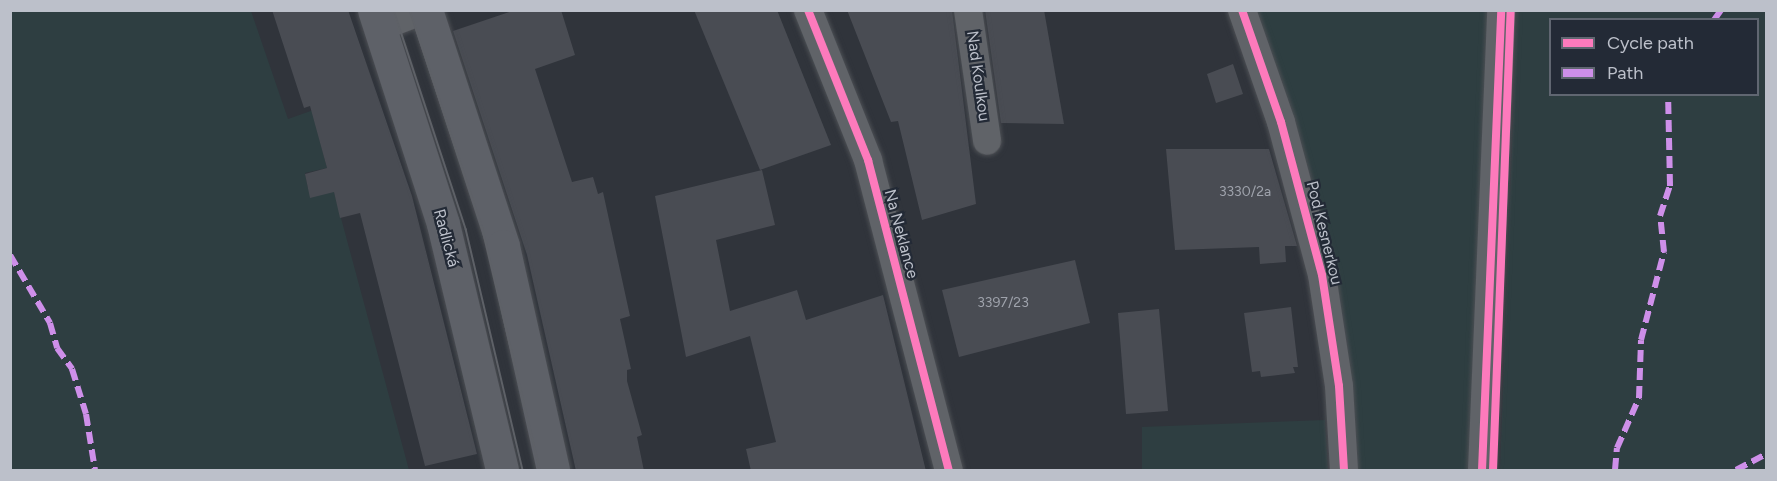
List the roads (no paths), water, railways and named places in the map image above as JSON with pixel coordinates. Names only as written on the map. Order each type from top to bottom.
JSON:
[{"type":"main road","points":[[425,10],[503,246],[554,471]]},
{"type":"main road","name":"Radlická","points":[[377,19],[444,224],[502,471]]},
{"type":"street","points":[[377,19],[425,10]]},
{"type":"street","name":"Na Neklance","points":[[808,10],[868,160],[949,471]]},
{"type":"street","name":"Nad Koulkou","points":[[968,10],[987,141]]},
{"type":"street","name":"Pod Kesnerkou","points":[[1242,10],[1281,122],[1329,309],[1339,386],[1344,471]]},
{"type":"street","points":[[1482,471],[1501,10]]},
{"type":"tram line","points":[[394,10],[466,229],[523,470]]},
{"type":"tram line","points":[[410,10],[482,226],[540,470]]}]
